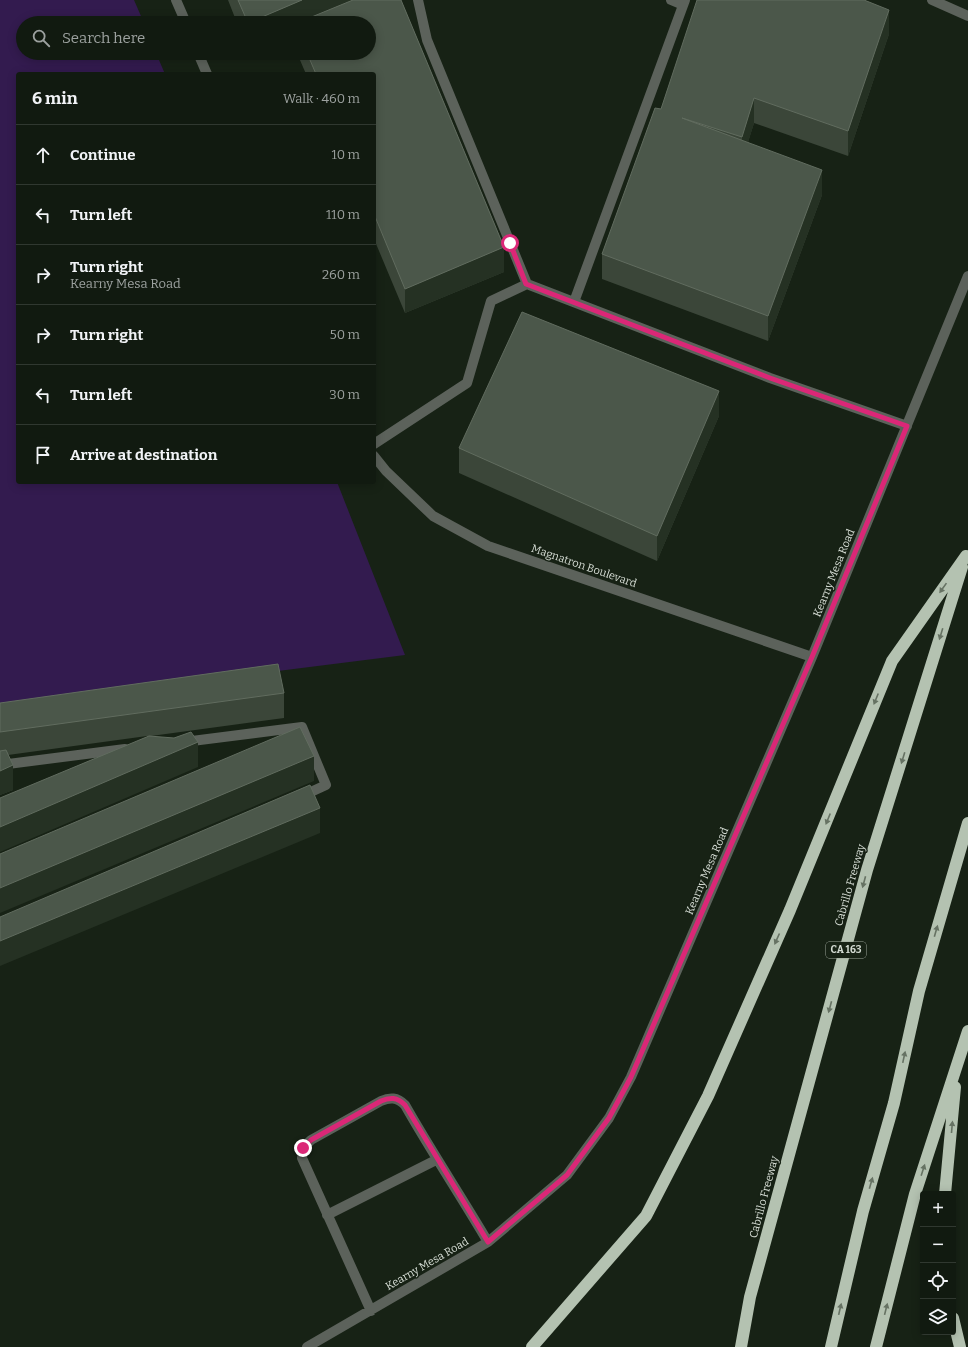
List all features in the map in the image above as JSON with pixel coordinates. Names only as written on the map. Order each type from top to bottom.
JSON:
[{"type":"highway","points":[[532,1347],[646,1216],[711,1089],[790,910],[892,661],[967,553]]},
{"type":"highway","name":"Cabrillo Freeway","points":[[741,1347],[750,1297],[867,870],[967,553]]},
{"type":"highway","points":[[831,1347],[863,1211],[894,1103],[919,991],[968,824]]},
{"type":"highway","points":[[876,1347],[915,1194],[968,1031]]},
{"type":"highway","points":[[945,1191],[957,1064]]},
{"type":"highway","points":[[956,1330],[960,1347]]},
{"type":"street","points":[[176,0],[183,16]]},
{"type":"street","points":[[418,0],[427,40],[526,284]]},
{"type":"street","points":[[574,302],[684,2],[671,0]]},
{"type":"street","points":[[932,0],[968,16]]},
{"type":"street","points":[[201,60],[206,72]]},
{"type":"street","name":"Kearny Mesa Road","points":[[307,1347],[488,1242],[567,1175],[609,1118],[631,1077],[812,657],[968,276]]},
{"type":"street","points":[[376,443],[467,383],[491,301],[526,284],[770,378],[907,426]]},
{"type":"street","name":"Magnatron Boulevard","points":[[376,458],[386,471],[433,516],[488,546],[812,657]]},
{"type":"street","points":[[172,743],[302,727],[326,785],[290,801]]},
{"type":"street","points":[[290,738],[304,732]]},
{"type":"street","points":[[0,765],[129,749],[91,764]]},
{"type":"street","points":[[371,1311],[302,1158],[303,1148],[311,1140],[381,1101],[389,1098],[400,1100],[405,1105],[436,1160],[455,1187],[488,1242]]},
{"type":"street","points":[[327,1215],[436,1160]]},
{"type":"shaded area","points":[[0,0],[134,0],[141,16],[16,16],[16,60],[159,60],[164,72],[16,72],[16,484],[338,484],[405,655],[0,706]]},
{"type":"building","points":[[238,0],[302,0],[264,16],[245,16]]},
{"type":"building","points":[[353,0],[401,0],[504,247],[405,289],[376,219],[376,72],[315,72],[310,60],[376,60],[376,16],[314,16]]},
{"type":"building","points":[[697,0],[864,0],[889,10],[848,131],[754,98],[742,137],[682,118],[822,170],[768,316],[602,254],[655,108],[661,109]]},
{"type":"building","points":[[522,312],[719,391],[657,536],[459,448]]},
{"type":"building","points":[[278,664],[284,693],[0,732],[0,703]]},
{"type":"building","points":[[300,727],[314,756],[0,888],[0,854]]},
{"type":"building","points":[[191,732],[198,742],[0,827],[0,798],[149,736],[174,738]]},
{"type":"building","points":[[6,750],[13,765],[0,771],[0,751]]},
{"type":"building","points":[[310,785],[320,808],[0,941],[0,917]]},
{"type":"route","points":[[303,1148],[311,1140],[381,1101],[389,1098],[400,1100],[405,1105],[436,1160],[455,1187],[488,1242],[567,1175],[609,1118],[631,1077],[812,657],[907,426],[770,378],[526,284],[510,243]]}]
